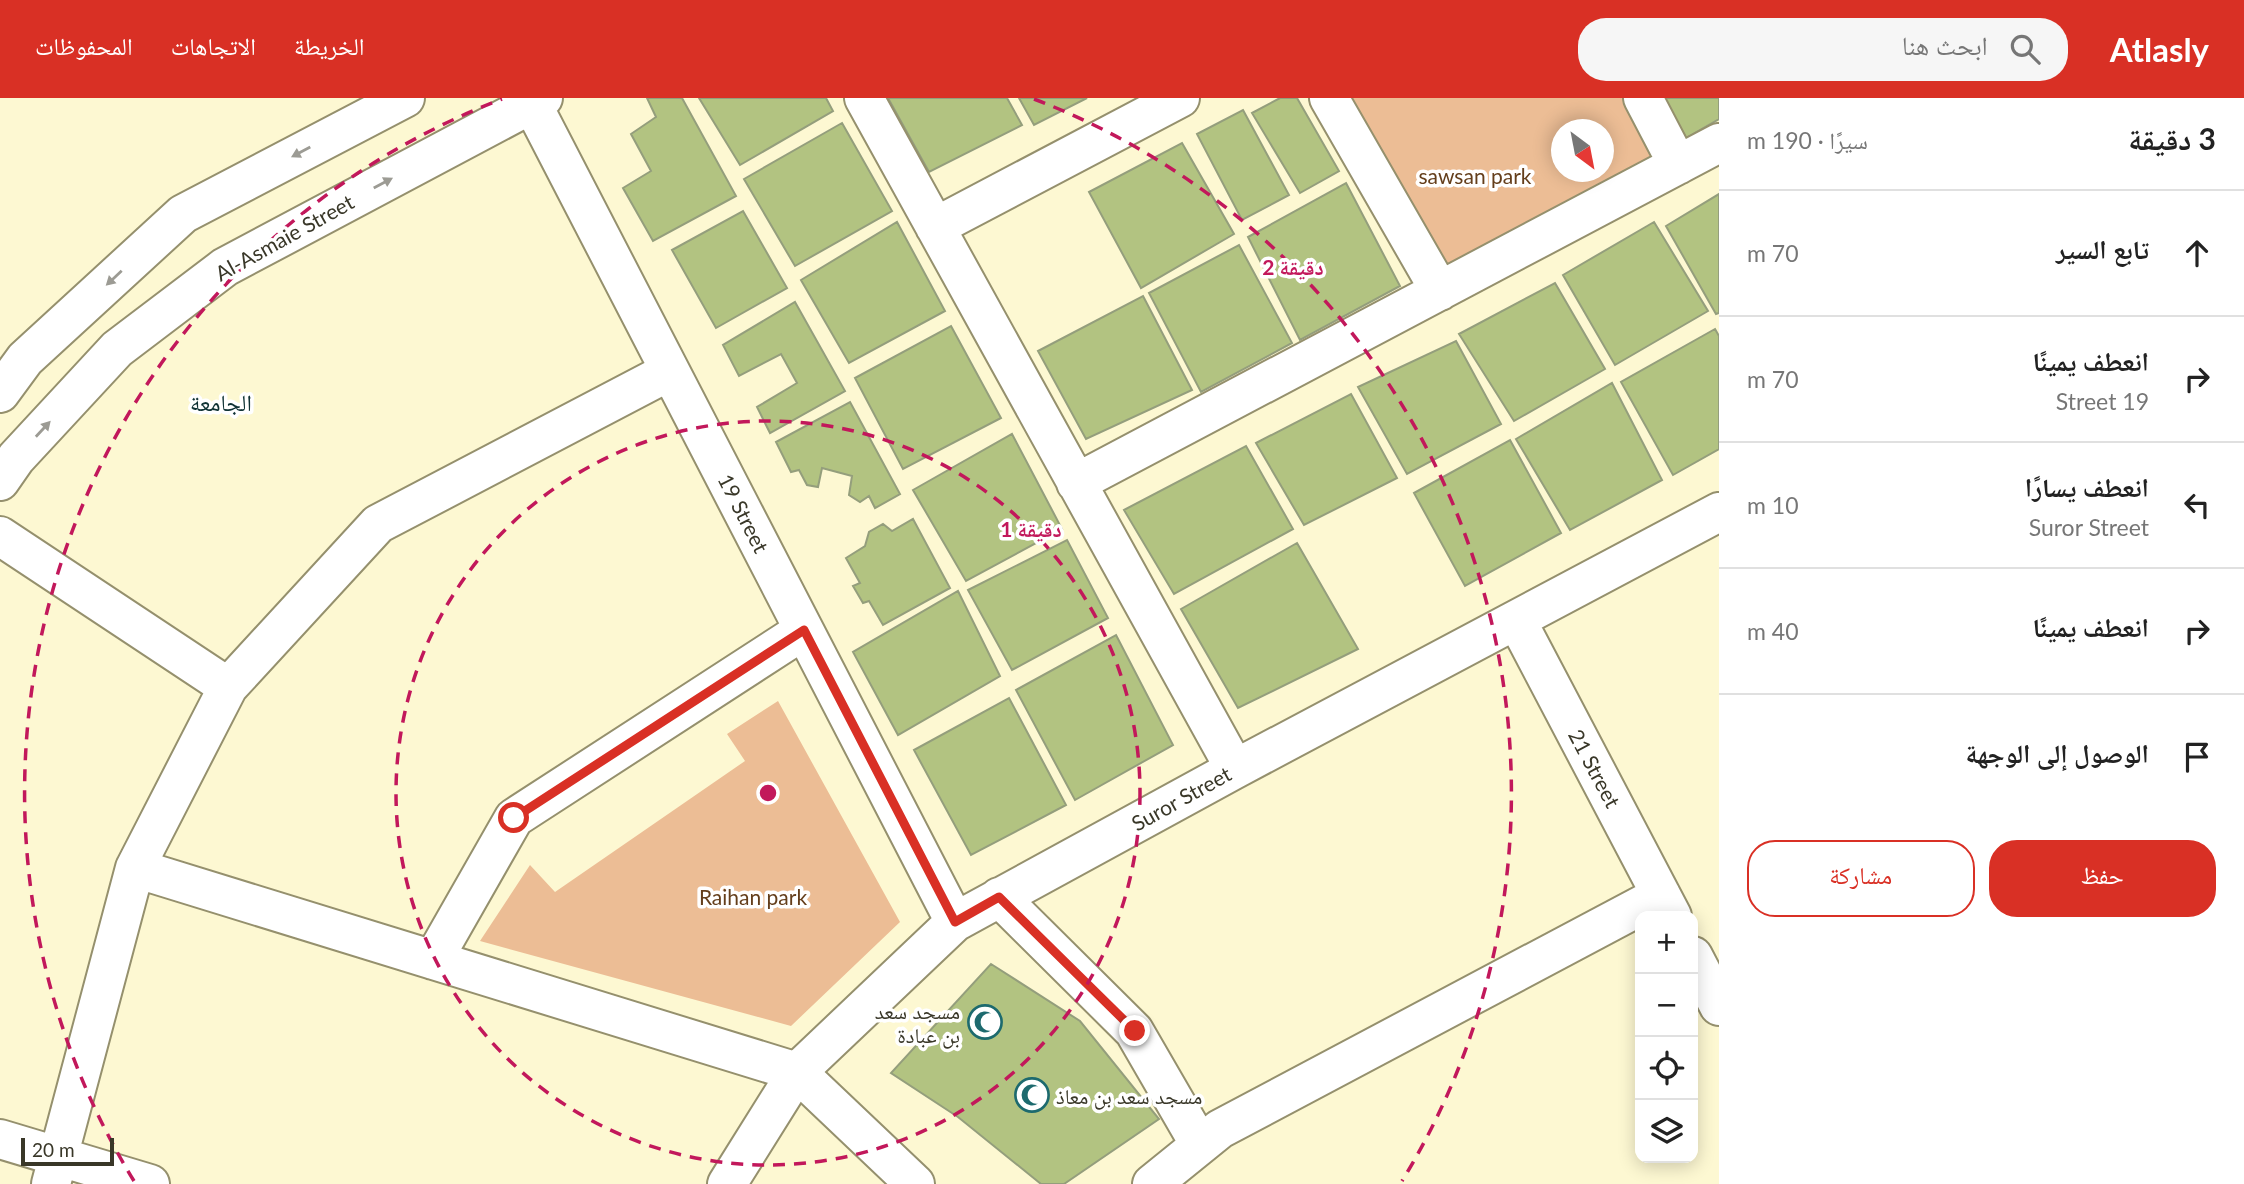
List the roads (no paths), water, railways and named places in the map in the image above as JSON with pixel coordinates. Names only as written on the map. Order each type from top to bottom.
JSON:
[{"type":"street","points":[[0,393],[25,359],[183,214],[405,98]]},
{"type":"street","points":[[864,98],[1235,769]]},
{"type":"street","points":[[935,228],[1180,98]]},
{"type":"street","points":[[1329,98],[1440,291]]},
{"type":"street","points":[[1643,98],[1678,165]]},
{"type":"street","name":"19 Street","points":[[538,101],[670,371],[955,922]]},
{"type":"street","name":"Al-Asmaie Street","points":[[0,481],[16,458],[117,349],[225,267],[538,101]]},
{"type":"street","points":[[1076,483],[1719,144]]},
{"type":"street","points":[[55,1170],[135,868],[228,687],[378,524],[670,371]]},
{"type":"street","name":"Suror Street","points":[[727,1184],[797,1072],[955,922],[1235,769],[1719,512]]},
{"type":"street","points":[[0,536],[228,687]]},
{"type":"street","name":"21 Street","points":[[1517,621],[1666,906]]},
{"type":"street","points":[[433,960],[514,818],[804,630]]},
{"type":"street","points":[[135,868],[797,1072],[915,1184]]},
{"type":"street","points":[[999,897],[1135,1031],[1200,1145]]},
{"type":"street","points":[[1152,1184],[1220,1129],[1666,906]]},
{"type":"street","points":[[1698,966],[1719,1006]]},
{"type":"street","points":[[0,1139],[55,1170],[150,1184]]},
{"type":"place","name":"مسجد سعد بن عبادة","points":[[985,1022]]},
{"type":"place","name":"مسجد سعد بن معاذ","points":[[1032,1095]]},
{"type":"district","name":"الجامعة","points":[[221,402]]},
{"type":"park label","name":"sawsan park","points":[[1475,175]]},
{"type":"park label","name":"Raihan park","points":[[753,896]]}]
